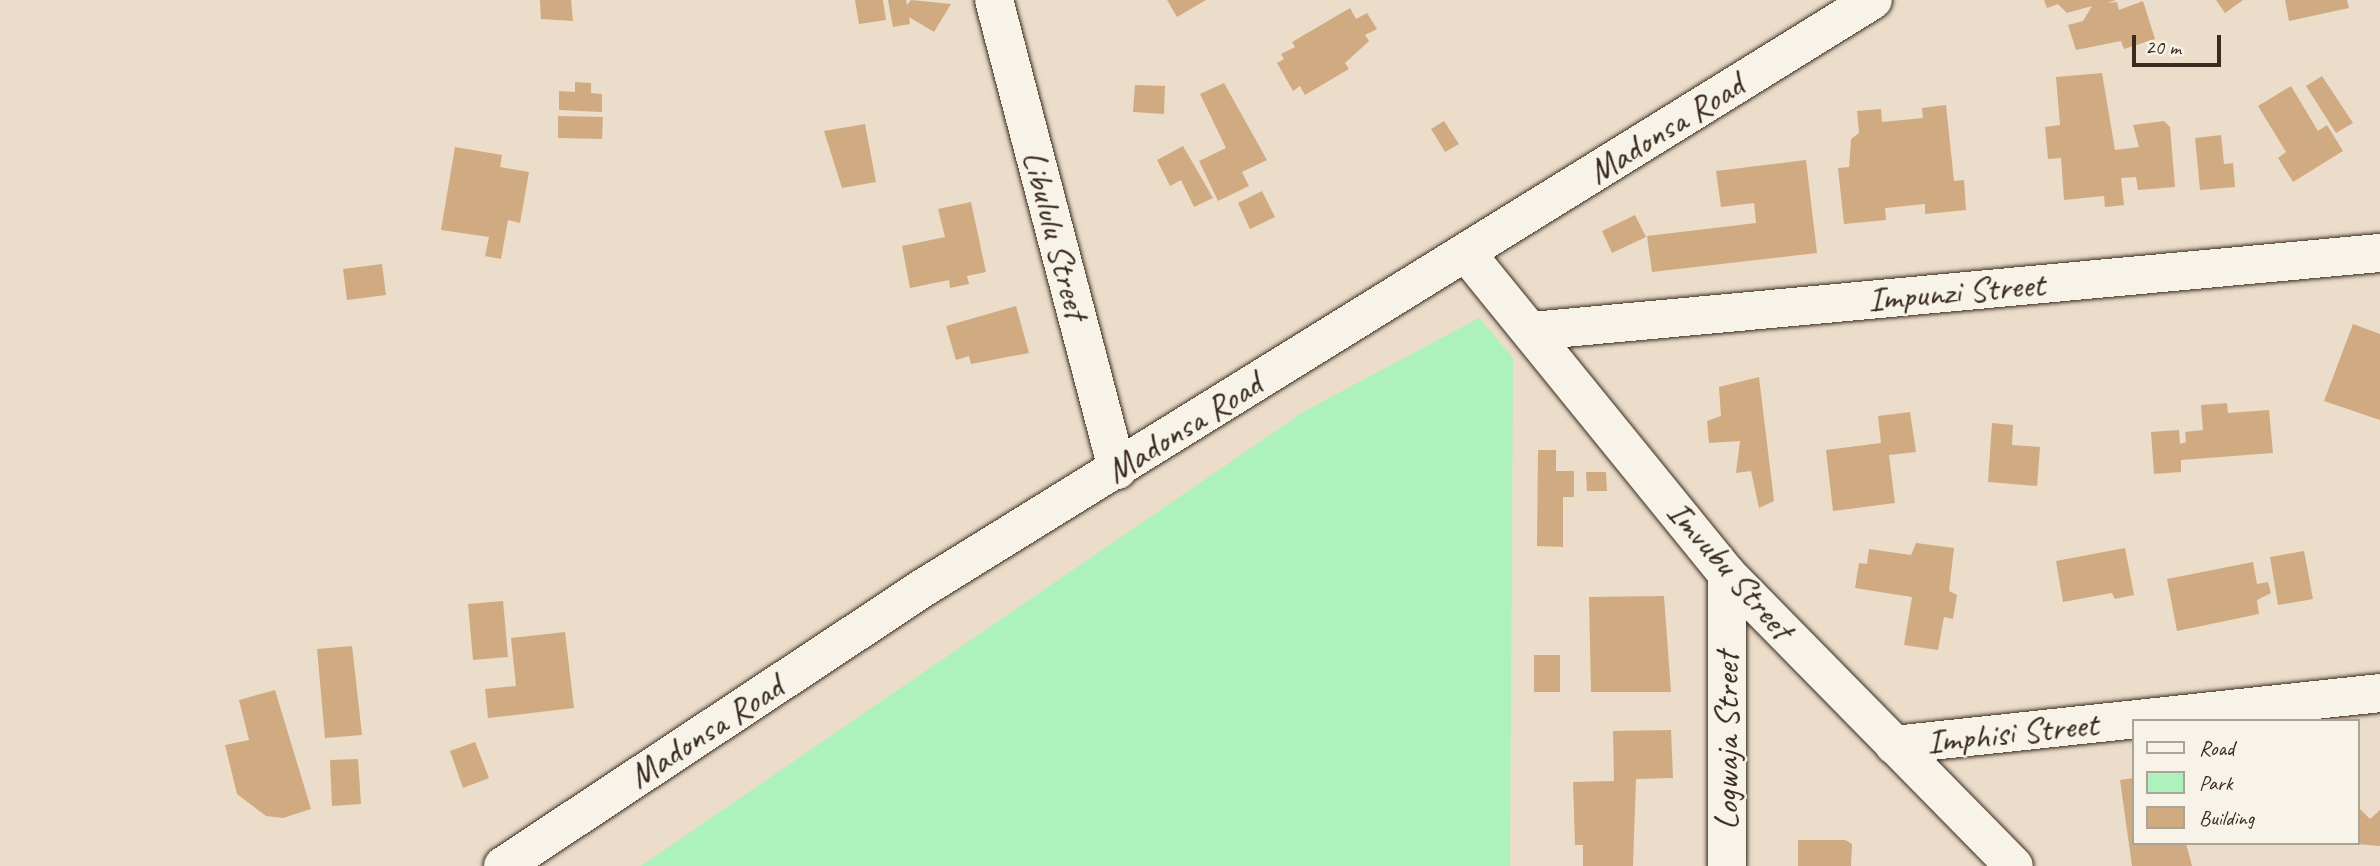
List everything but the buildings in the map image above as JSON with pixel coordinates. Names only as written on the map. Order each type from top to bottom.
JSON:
[{"type":"street","name":"Libululu Street","points":[[993,0],[1117,470]]},
{"type":"street","name":"Madonsa Road","points":[[503,866],[923,588],[1467,254],[1872,0]]},
{"type":"street","name":"Impunzi Street","points":[[1532,331],[2380,253]]},
{"type":"street","name":"Imvubu Street","points":[[1467,254],[1727,574],[2014,866]]},
{"type":"street","name":"Logwaja Street","points":[[1727,574],[1727,866]]},
{"type":"street","name":"Imphisi Street","points":[[2142,719],[2380,694]]},
{"type":"street","name":"Imphisi Street","points":[[1894,745],[2132,720]]},
{"type":"green space","points":[[1479,318],[1513,358],[1510,866],[641,866],[1305,411]]}]
